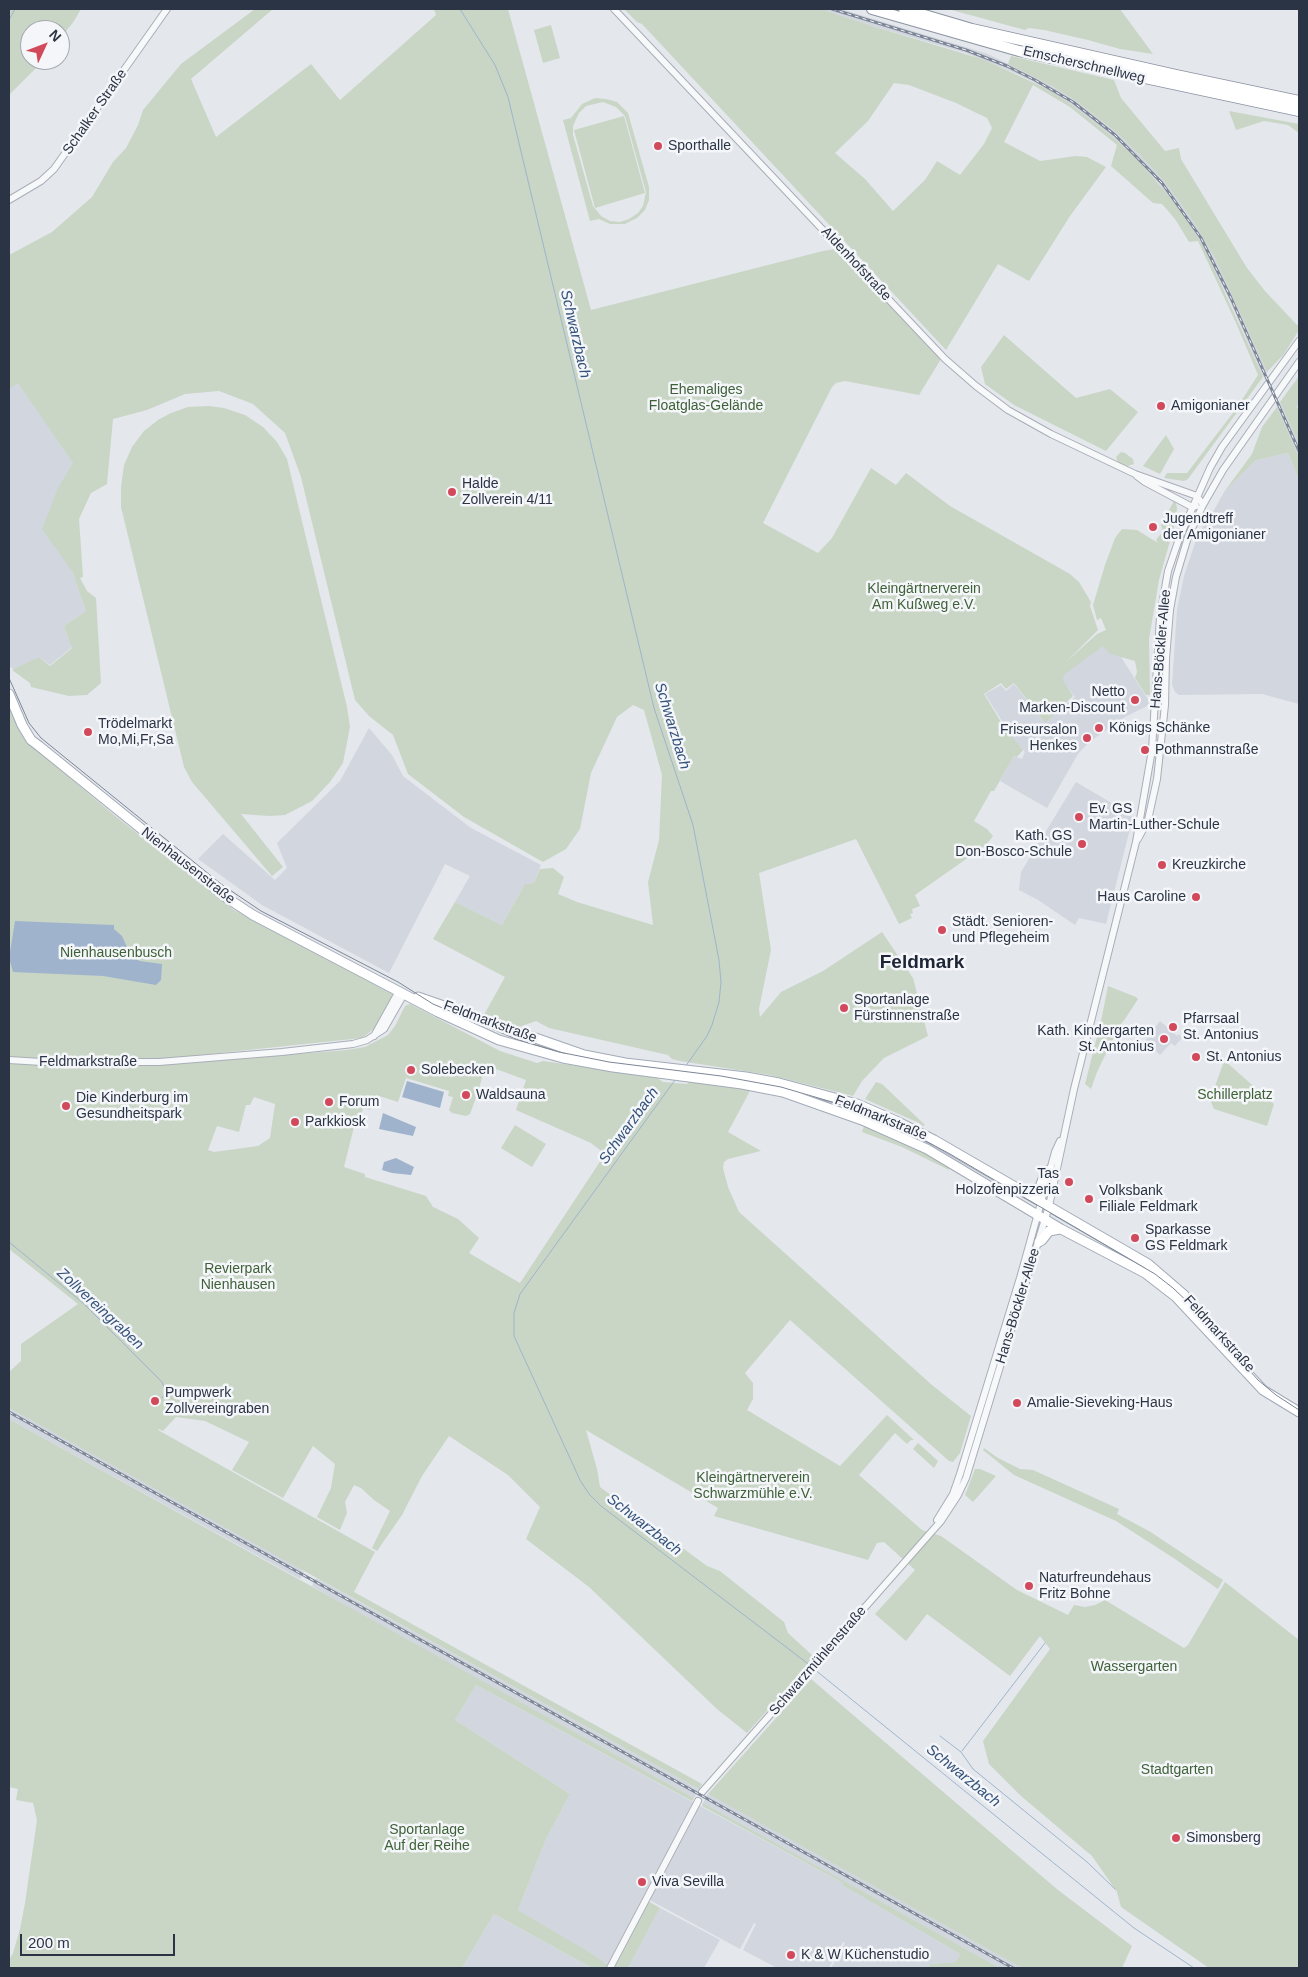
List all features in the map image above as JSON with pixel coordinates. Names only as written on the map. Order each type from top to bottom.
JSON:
[{"type":"highway","name":"Emscherschnellweg","points":[[872,9],[1019,51],[1299,111]]},
{"type":"highway","name":"Emscherschnellweg","points":[[904,9],[992,33],[1176,75],[1299,100]]},
{"type":"main road","name":"Nienhausenstraße","points":[[9,694],[22,725],[31,740],[227,898],[253,915],[405,994]]},
{"type":"main road","name":"Feldmarkstraße","points":[[405,994],[438,1012],[499,1040],[541,1054],[613,1067],[779,1084],[857,1104],[934,1140],[1159,1272],[1184,1295],[1274,1395]]},
{"type":"main road","name":"Feldmarkstraße","points":[[405,994],[441,1004],[515,1032],[584,1054],[672,1072]]},
{"type":"main road","name":"Feldmarkstraße","points":[[686,1073],[783,1092],[862,1120],[927,1149],[1041,1218],[1132,1266],[1156,1281],[1192,1313],[1263,1390],[1299,1412]]},
{"type":"main road","points":[[1022,1191],[1030,1192],[1040,1187],[1046,1171],[1050,1170]]},
{"type":"main road","points":[[1038,1242],[1049,1231],[1061,1229]]},
{"type":"street","name":"Schalker Straße","points":[[9,200],[41,181],[54,169],[167,9]]},
{"type":"street","name":"Aldenhofstraße","points":[[614,9],[946,359],[993,400],[1027,421],[1134,474],[1197,496]]},
{"type":"street","name":"Hans-Böckler-Allee","points":[[963,1476],[1046,1205],[1136,842],[1152,750],[1160,617],[1168,571],[1192,507],[1222,447],[1299,340]]},
{"type":"street","name":"Hans-Böckler-Allee","points":[[1136,842],[1143,832],[1150,813],[1161,753],[1170,610],[1176,577],[1186,545],[1202,505],[1240,445],[1299,362]]},
{"type":"street","name":"Aldenhofstraße","points":[[1134,474],[1144,482],[1192,507]]},
{"type":"street","points":[[1192,507],[1202,505],[1197,496]]},
{"type":"street","points":[[1142,811],[1150,813]]},
{"type":"street","name":"Feldmarkstraße","points":[[9,1060],[42,1062],[159,1062],[353,1044],[380,1033],[388,1025],[405,994]]},
{"type":"street","name":"Hans-Böckler-Allee","points":[[1046,1205],[1050,1170],[1063,1133]]},
{"type":"street","name":"Hans-Böckler-Allee","points":[[963,1476],[1038,1242],[1041,1218]]},
{"type":"street","name":"Schwarzmühlenstraße","points":[[702,1792],[933,1529],[963,1476]]},
{"type":"street","points":[[610,1968],[698,1801]]},
{"type":"shaded area","points":[[821,9],[841,9],[988,54],[1050,85],[1075,100],[1117,133],[1164,181],[1193,221],[1215,258],[1267,372],[1263,377],[1229,299],[1199,239],[1160,185],[1137,159],[1113,137],[1072,105],[1034,82],[1006,69],[966,53]]},
{"type":"shaded area","points":[[18,382],[74,464],[72,571],[86,611],[64,626],[72,647],[50,665],[39,657],[15,670],[9,666],[9,389]]},
{"type":"shaded area","points":[[1280,402],[1299,444],[1299,457],[1277,407]]},
{"type":"shaded area","points":[[1288,453],[1299,480],[1299,704],[1262,694],[1179,695],[1175,692],[1172,685],[1177,610],[1184,576],[1199,531],[1207,523],[1224,492],[1256,460]]},
{"type":"shaded area","points":[[1107,635],[1151,704],[1125,717],[1089,742],[1078,754],[1047,808],[1000,781],[1014,756],[1022,759],[1025,752],[1014,740],[985,694],[1001,685],[1006,691],[1014,684],[1044,722],[1075,697],[1058,675]]},
{"type":"shaded area","points":[[369,728],[392,755],[403,776],[471,828],[541,865],[534,883],[525,884],[502,925],[455,902],[470,876],[445,864],[389,973],[262,905],[198,859],[223,834],[275,880],[287,868],[277,843],[340,781]]},
{"type":"shaded area","name":"Kath. GS Don-Bosco-Schule","points":[[1076,782],[1115,805],[1126,815],[1133,817],[1106,924],[1079,918],[1075,925],[1038,900],[1019,890],[1021,872]]},
{"type":"shaded area","name":"Kath. Kindergarten St. Antonius","points":[[1160,1021],[1182,1038],[1175,1046],[1171,1043],[1160,1055],[1145,1041]]},
{"type":"shaded area","points":[[9,1408],[299,1567],[304,1572],[300,1579],[9,1419]]},
{"type":"shaded area","points":[[316,1578],[699,1789],[694,1798],[346,1606],[312,1586]]},
{"type":"shaded area","points":[[476,1685],[843,1883],[842,1885],[960,1954],[956,1962],[931,1964],[929,1968],[831,1968],[845,1943],[843,1942],[829,1968],[777,1968],[743,1950],[756,1924],[754,1923],[740,1949],[646,1898],[609,1966],[518,1910],[546,1839],[570,1794],[455,1720]]},
{"type":"shaded area","points":[[708,1794],[1022,1968],[1000,1968],[703,1803]]},
{"type":"shaded area","points":[[660,1908],[720,1940],[704,1968],[628,1968]]},
{"type":"shaded area","points":[[494,1914],[508,1922],[592,1968],[462,1968]]},
{"type":"green space","points":[[9,9],[81,9],[70,26],[70,20],[20,20],[20,70],[34,70],[9,95]]},
{"type":"green space","points":[[255,9],[273,9],[191,79],[216,137],[311,64],[340,100],[436,15],[434,9],[508,9],[591,310],[823,251],[835,249],[841,253],[941,359],[919,395],[845,381],[836,383],[832,387],[763,523],[818,553],[832,538],[871,468],[896,485],[906,473],[950,506],[1070,574],[1079,582],[1091,602],[1090,606],[1098,630],[1066,662],[1097,634],[1106,630],[1101,618],[1097,620],[1093,605],[1115,538],[1122,529],[1137,530],[1158,543],[1156,540],[1163,531],[1161,525],[1175,499],[1177,508],[1174,527],[1159,580],[1149,639],[1150,695],[1146,695],[1135,678],[1137,672],[1135,661],[1110,654],[1103,646],[1064,675],[1063,680],[1073,696],[1045,723],[1014,683],[1006,689],[1001,683],[984,694],[1004,727],[1023,750],[1017,757],[1014,756],[974,821],[987,829],[993,836],[986,845],[915,895],[920,906],[912,909],[913,913],[910,914],[912,918],[899,924],[856,839],[759,873],[771,950],[759,1009],[760,1017],[781,992],[823,971],[882,932],[913,978],[928,1036],[884,1058],[862,1081],[853,1096],[770,1075],[680,1061],[672,1059],[668,1055],[549,1028],[536,1021],[519,1027],[484,1015],[505,977],[433,939],[455,902],[502,925],[525,884],[534,883],[540,869],[553,868],[564,877],[558,894],[577,902],[653,925],[648,882],[659,840],[662,775],[644,710],[633,705],[617,717],[591,773],[580,829],[566,849],[543,862],[464,817],[408,774],[393,735],[369,716],[355,700],[301,477],[285,433],[253,404],[219,391],[185,394],[147,410],[113,419],[107,484],[91,493],[79,519],[83,577],[80,578],[87,591],[96,598],[101,683],[87,695],[69,696],[31,687],[30,683],[12,670],[39,657],[50,666],[72,648],[64,626],[86,611],[72,571],[42,529],[58,488],[73,463],[18,383],[9,389],[9,255],[52,232],[92,197],[113,162],[126,148],[138,125],[143,110],[181,64]]},
{"type":"green space","points":[[624,9],[821,9],[985,60],[1047,89],[1072,105],[1113,137],[1137,159],[1175,203],[1199,239],[1210,260],[1263,377],[1188,479],[1184,481],[1164,478],[1167,473],[1187,473],[1236,409],[1258,375],[1198,241],[1189,242],[1175,219],[1162,204],[1153,203],[1111,166],[1117,145],[1070,107],[1033,85],[1004,142],[1040,161],[1076,156],[1087,157],[1106,167],[1070,216],[1029,281],[998,264],[946,350],[642,24],[637,22]],"holes":[[[894,83],[909,85],[956,103],[987,118],[992,128],[984,144],[960,175],[937,161],[925,180],[893,211],[865,179],[835,153],[868,121]]]},
{"type":"green space","points":[[948,9],[1120,9],[1153,54],[1120,49],[1044,30],[1029,28],[1025,30]]},
{"type":"green space","points":[[551,25],[560,58],[543,63],[534,30]]},
{"type":"green space","points":[[1011,56],[1114,80],[1121,98],[1165,151],[1179,148],[1181,159],[1247,268],[1265,291],[1299,327],[1284,354],[1267,372],[1215,258],[1193,221],[1164,181],[1117,133],[1075,100],[1008,64]]},
{"type":"green space","points":[[595,98],[606,99],[617,102],[628,113],[649,187],[649,200],[645,210],[637,218],[625,224],[610,224],[599,219],[590,221],[563,120],[571,118],[582,104]],"holes":[[[603,102],[616,107],[625,116],[646,192],[643,206],[638,213],[620,222],[610,221],[601,216],[593,206],[573,135],[573,126],[579,113],[586,106]]]},
{"type":"green space","points":[[1229,111],[1299,124],[1299,133],[1288,125],[1264,121],[1236,130]]},
{"type":"green space","points":[[624,116],[645,193],[595,208],[574,130]]},
{"type":"green space","points":[[1004,335],[1076,398],[1110,389],[1138,412],[1106,451],[1014,405],[985,384],[981,367]]},
{"type":"green space","points":[[1299,376],[1299,403],[1297,406],[1299,412],[1299,444],[1280,402]]},
{"type":"green space","points":[[209,406],[224,408],[245,415],[263,427],[277,442],[287,459],[347,707],[350,727],[343,763],[330,782],[312,801],[285,815],[241,814],[283,867],[272,876],[192,782],[184,767],[121,507],[124,465],[132,447],[144,431],[171,413],[188,407]]},
{"type":"green space","points":[[1277,407],[1299,457],[1299,480],[1288,453],[1256,460],[1224,492],[1252,454],[1262,427]]},
{"type":"green space","points":[[1166,435],[1174,449],[1160,474],[1143,466]]},
{"type":"green space","points":[[1121,452],[1133,459],[1134,464],[1128,466],[1118,463],[1116,457]]},
{"type":"green space","points":[[9,707],[25,740],[114,815],[234,910],[392,994],[392,1000],[379,1025],[362,1038],[162,1059],[162,1065],[365,1047],[388,1035],[405,1006],[410,1004],[500,1051],[537,1063],[543,1061],[656,1077],[663,1082],[687,1084],[690,1081],[751,1089],[728,1132],[761,1151],[728,1159],[724,1162],[723,1168],[728,1187],[739,1212],[932,1385],[971,1416],[960,1453],[953,1462],[949,1461],[790,1320],[745,1373],[753,1383],[753,1399],[747,1410],[840,1466],[887,1415],[914,1440],[907,1444],[895,1433],[859,1475],[922,1530],[941,1536],[1017,1590],[1068,1615],[1074,1605],[1085,1607],[1105,1600],[1184,1648],[1188,1645],[1225,1582],[1299,1640],[1299,1968],[1209,1968],[1121,1907],[1117,1892],[1092,1856],[1021,1796],[989,1764],[983,1741],[1050,1649],[1040,1636],[1010,1676],[927,1614],[906,1641],[875,1614],[915,1570],[884,1542],[877,1543],[868,1560],[714,1516],[718,1508],[586,1430],[600,1487],[707,1566],[720,1571],[784,1622],[788,1633],[813,1656],[801,1673],[747,1733],[717,1709],[589,1587],[526,1539],[540,1507],[508,1475],[449,1436],[422,1476],[402,1515],[377,1551],[372,1548],[390,1511],[361,1488],[354,1485],[345,1502],[347,1513],[340,1530],[317,1517],[331,1488],[335,1464],[313,1446],[283,1498],[232,1470],[249,1442],[205,1421],[176,1417],[163,1431],[158,1430],[375,1552],[354,1592],[702,1784],[699,1789],[9,1408],[9,1372],[21,1361],[21,1344],[78,1304],[9,1249]],"holes":[[[485,1065],[526,1080],[516,1110],[591,1143],[605,1154],[520,1283],[469,1253],[479,1238],[458,1219],[433,1207],[426,1196],[365,1177],[365,1174],[344,1167],[355,1123],[359,1124],[363,1108],[370,1110],[376,1095],[398,1102],[406,1078],[449,1091],[448,1096],[453,1097],[449,1110],[452,1113],[466,1116],[470,1114]],[[254,1097],[275,1104],[270,1138],[258,1146],[214,1152],[208,1150],[217,1126],[239,1132],[246,1105],[250,1105]]]},
{"type":"green space","points":[[1108,986],[1138,999],[1113,1034],[1099,1031]]},
{"type":"green space","points":[[1098,1033],[1114,1037],[1091,1089],[1085,1084]]},
{"type":"green space","name":"Schillerplatz","points":[[1226,1062],[1274,1104],[1267,1126],[1214,1109],[1210,1100],[1223,1064]]},
{"type":"green space","points":[[876,1082],[882,1084],[925,1125],[923,1126],[865,1099]]},
{"type":"green space","points":[[515,1125],[546,1144],[532,1167],[501,1148]]},
{"type":"green space","points":[[864,1126],[932,1157],[949,1168],[949,1170],[902,1147],[862,1132]]},
{"type":"green space","name":"Sportanlage Auf der Reihe","points":[[9,1419],[694,1798],[692,1801],[476,1685],[455,1720],[570,1794],[546,1839],[518,1910],[609,1966],[607,1968],[592,1968],[494,1914],[462,1968],[9,1968],[9,1960],[20,1929],[25,1903],[37,1820],[33,1803],[16,1800],[18,1789],[9,1787]]},
{"type":"green space","points":[[918,1443],[938,1461],[934,1468],[913,1449]]},
{"type":"green space","points":[[984,1448],[998,1458],[1020,1469],[1033,1470],[1119,1509],[1117,1514],[1149,1531],[1223,1580],[1218,1589],[1116,1521],[1014,1475],[983,1450]]},
{"type":"green space","points":[[975,1469],[980,1469],[996,1476],[973,1502],[965,1495]]},
{"type":"green space","points":[[811,1679],[1058,1890],[1132,1946],[1122,1968],[1022,1968],[708,1794]]},
{"type":"green space","points":[[703,1803],[1000,1968],[929,1968],[930,1964],[956,1962],[960,1954],[842,1885],[843,1883],[702,1806]]},
{"type":"green space","points":[[648,1901],[660,1908],[628,1968],[612,1968]]},
{"type":"water","points":[[15,921],[114,925],[114,929],[122,936],[131,956],[140,961],[162,964],[161,980],[156,985],[103,976],[13,972],[9,958]]},
{"type":"water","points":[[407,1081],[444,1092],[440,1108],[402,1097]]},
{"type":"water","points":[[383,1113],[416,1127],[413,1136],[379,1129]]},
{"type":"water","points":[[396,1158],[414,1167],[411,1175],[382,1170],[384,1162]]},
{"type":"waterway","points":[[9,20],[15,9]]},
{"type":"waterway","name":"Schwarzbach","points":[[460,9],[495,65],[508,97],[654,708],[693,825],[719,960],[721,982],[719,1002],[712,1025],[707,1036],[685,1067]]},
{"type":"waterway","name":"Schwarzbach","points":[[675,1080],[520,1294],[514,1313],[514,1336],[580,1480],[589,1494],[601,1506],[811,1666]]},
{"type":"waterway","name":"Zollvereingraben","points":[[9,1242],[83,1303],[162,1382],[166,1392],[162,1398]]},
{"type":"waterway","points":[[962,1751],[1045,1643]]},
{"type":"waterway","name":"Schwarzbach","points":[[814,1669],[1134,1928],[1194,1968]]},
{"type":"waterway","points":[[940,1736],[961,1752],[973,1769],[1087,1862],[1115,1889]]},
{"type":"tram line","points":[[9,678],[29,723],[41,738],[221,884],[261,911],[398,982],[433,1004],[516,1039],[559,1052],[609,1062],[721,1076],[781,1087],[849,1107],[909,1132],[1155,1274],[1193,1307],[1258,1380],[1299,1410]]},
{"type":"railway","points":[[832,9],[966,50],[1007,66],[1073,102],[1115,135],[1162,183],[1201,238],[1231,298],[1299,451]]},
{"type":"railway","points":[[9,1412],[1013,1968]]},
{"type":"place","name":"Sporthalle","points":[[658,146]]},
{"type":"place","name":"Amigonianer","points":[[1161,406]]},
{"type":"place","name":"Halde Zollverein 4/11","points":[[452,492]]},
{"type":"place","name":"Jugendtreff der Amigonianer","points":[[1153,527]]},
{"type":"place","name":"Netto Marken-Discount","points":[[1135,700]]},
{"type":"place","name":"Königs Schänke","points":[[1099,728]]},
{"type":"place","name":"Trödelmarkt Mo,Mi,Fr,Sa","points":[[88,732]]},
{"type":"place","name":"Friseursalon Henkes","points":[[1087,738]]},
{"type":"place","name":"Pothmannstraße","points":[[1145,750]]},
{"type":"place","name":"Ev. GS Martin-Luther-Schule","points":[[1079,817]]},
{"type":"place","name":"Kath. GS Don-Bosco-Schule","points":[[1082,844]]},
{"type":"place","name":"Kreuzkirche","points":[[1162,865]]},
{"type":"place","name":"Haus Caroline","points":[[1196,897]]},
{"type":"place","name":"Städt. Senioren- und Pflegeheim","points":[[942,930]]},
{"type":"place","name":"Sportanlage Fürstinnenstraße","points":[[844,1008]]},
{"type":"place","name":"Pfarrsaal St. Antonius","points":[[1173,1027]]},
{"type":"place","name":"Kath. Kindergarten St. Antonius","points":[[1164,1039]]},
{"type":"place","name":"St. Antonius","points":[[1196,1057]]},
{"type":"place","name":"Solebecken","points":[[411,1070]]},
{"type":"place","name":"Waldsauna","points":[[466,1095]]},
{"type":"place","name":"Forum","points":[[329,1102]]},
{"type":"place","name":"Die Kinderburg im Gesundheitspark","points":[[66,1106]]},
{"type":"place","name":"Parkkiosk","points":[[295,1122]]},
{"type":"place","name":"Tas Holzofenpizzeria","points":[[1069,1182]]},
{"type":"place","name":"Volksbank Filiale Feldmark","points":[[1089,1199]]},
{"type":"place","name":"Sparkasse GS Feldmark","points":[[1135,1238]]},
{"type":"place","name":"Pumpwerk Zollvereingraben","points":[[155,1401]]},
{"type":"place","name":"Amalie-Sieveking-Haus","points":[[1017,1403]]},
{"type":"place","name":"Naturfreundehaus Fritz Bohne","points":[[1029,1586]]},
{"type":"place","name":"Simonsberg","points":[[1176,1838]]},
{"type":"place","name":"Viva Sevilla","points":[[642,1882]]},
{"type":"place","name":"K & W Küchenstudio","points":[[791,1955]]},
{"type":"district","name":"Feldmark","points":[[922,963]]},
{"type":"park label","name":"Ehemaliges Floatglas-Gelände","points":[[706,398]]},
{"type":"park label","name":"Kleingärtnerverein Am Kußweg e.V.","points":[[924,598]]},
{"type":"park label","name":"Nienhausenbusch","points":[[116,953]]},
{"type":"park label","name":"Revierpark Nienhausen","points":[[238,1278]]},
{"type":"park label","name":"Kleingärtnerverein Schwarzmühle e.V.","points":[[753,1486]]},
{"type":"park label","name":"Wassergarten","points":[[1134,1667]]},
{"type":"park label","name":"Stadtgarten","points":[[1177,1770]]}]
